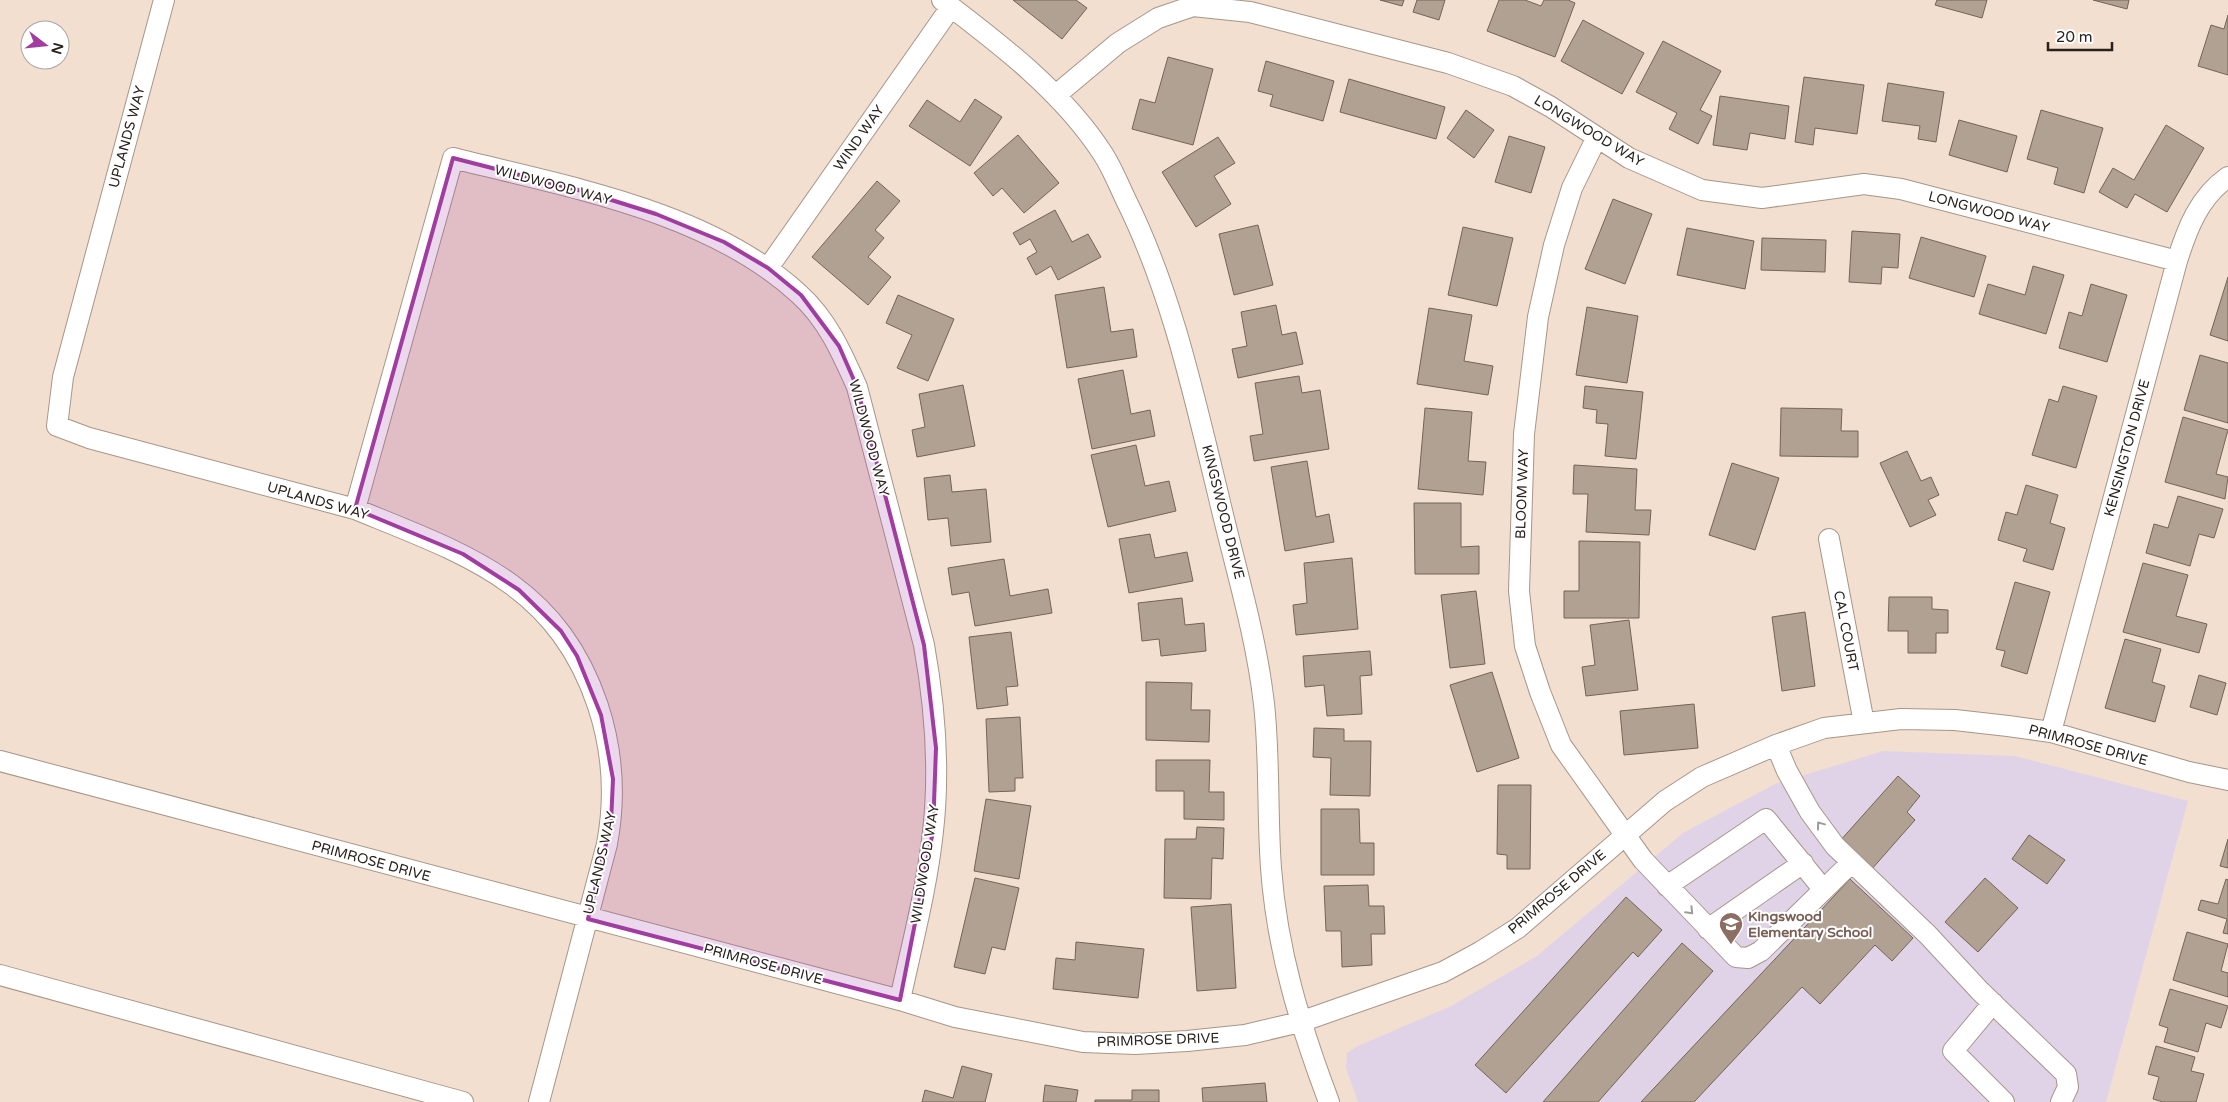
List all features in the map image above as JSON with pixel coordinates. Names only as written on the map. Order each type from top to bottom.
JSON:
[{"type":"street","name":"UPLANDS WAY","points":[[164,0],[63,377],[57,426],[89,438],[355,510],[464,554],[519,590],[542,609],[561,631],[577,656],[590,682],[612,757],[611,823],[588,919],[539,1102]]},
{"type":"street","name":"KINGSWOOD DRIVE","points":[[946,3],[1008,52],[1056,95],[1103,154],[1144,235],[1188,368],[1219,501],[1243,588],[1261,672],[1267,729],[1272,876],[1286,971],[1300,1022],[1330,1102]]},
{"type":"street","name":"WIND WAY","points":[[768,268],[946,3]]},
{"type":"street","name":"LONGWOOD WAY","points":[[1056,95],[1118,43],[1158,18],[1193,6],[1250,12],[1448,63],[1513,86],[1551,107],[1596,139],[1629,158],[1702,190],[1762,198],[1864,184],[1901,189],[2177,260]]},
{"type":"street","name":"BLOOM WAY","points":[[1596,139],[1572,188],[1554,245],[1538,317],[1524,434],[1519,591],[1525,646],[1540,692],[1561,745],[1643,860],[1736,957],[1748,958],[1761,951],[1852,862]]},
{"type":"street","name":"WILDWOOD WAY","points":[[355,510],[453,158],[586,192],[656,214],[724,242],[768,268],[800,295],[820,318],[839,346],[856,387],[926,662],[936,748],[934,832],[924,893],[900,1000]]},
{"type":"street","name":"KENSINGTON DRIVE","points":[[2051,732],[2177,260],[2187,230],[2201,204],[2219,183],[2228,177]]},
{"type":"street","name":"CAL COURT","points":[[1829,538],[1864,724]]},
{"type":"street","name":"PRIMROSE DRIVE","points":[[0,761],[588,919],[900,1000],[955,1017],[1083,1042],[1135,1044],[1187,1041],[1245,1034],[1300,1022],[1443,972],[1518,928],[1624,834],[1665,801],[1702,777],[1776,745],[1824,728],[1901,719],[1955,720],[2051,732],[2189,772],[2228,780]]},
{"type":"street","points":[[1776,745],[1787,770],[1810,812],[1835,846],[1928,935],[1993,1003],[2066,1074],[2068,1087],[2061,1102]]},
{"type":"street","points":[[1667,886],[1766,819],[1824,889]]},
{"type":"street","points":[[1708,929],[1803,863]]},
{"type":"street","points":[[0,975],[463,1102]]},
{"type":"street","points":[[1993,1003],[1952,1051],[2004,1102]]},
{"type":"highlighted area","points":[[453,158],[586,192],[656,214],[724,242],[768,268],[801,295],[839,346],[857,387],[924,645],[936,748],[933,831],[900,1000],[588,919],[611,823],[613,779],[601,715],[577,656],[561,631],[519,590],[463,554],[355,509]]},
{"type":"shaded area","points":[[1883,751],[2015,756],[2188,801],[2106,1102],[1358,1102],[1346,1068],[1347,1053],[1358,1046],[1451,1006],[1537,956],[1683,833],[1775,784]]},
{"type":"building","points":[[1013,0],[1076,0],[1087,8],[1062,39]]},
{"type":"building","points":[[1380,0],[1404,0],[1402,6]]},
{"type":"building","points":[[1417,0],[1445,0],[1439,20],[1413,12]]},
{"type":"building","points":[[1499,0],[1525,0],[1541,6],[1544,0],[1568,0],[1575,3],[1555,57],[1487,31]]},
{"type":"building","points":[[1937,0],[1987,0],[1982,18],[1935,5]]},
{"type":"building","points":[[2093,0],[2129,0],[2127,9]]},
{"type":"building","points":[[2228,15],[2228,75],[2198,66],[2211,25],[2224,29]]},
{"type":"building","points":[[1583,20],[1644,53],[1622,94],[1561,61]]},
{"type":"building","points":[[1663,41],[1721,71],[1700,110],[1712,116],[1698,144],[1669,129],[1677,113],[1636,92]]},
{"type":"building","points":[[1168,57],[1213,69],[1193,145],[1132,129],[1140,99],[1155,103]]},
{"type":"building","points":[[1266,61],[1334,81],[1323,121],[1270,106],[1273,95],[1258,91]]},
{"type":"building","points":[[1804,77],[1864,85],[1857,134],[1815,128],[1813,145],[1795,142]]},
{"type":"building","points":[[1349,79],[1445,107],[1436,139],[1340,112]]},
{"type":"building","points":[[1888,83],[1944,92],[1936,142],[1918,139],[1920,126],[1882,121]]},
{"type":"building","points":[[1720,96],[1789,106],[1785,139],[1750,133],[1747,150],[1713,145]]},
{"type":"building","points":[[975,99],[1002,117],[970,166],[909,126],[927,100],[960,122]]},
{"type":"building","points":[[1466,110],[1494,130],[1474,158],[1447,138]]},
{"type":"building","points":[[2041,110],[2103,128],[2084,193],[2054,184],[2058,168],[2027,159]]},
{"type":"building","points":[[1959,120],[2017,136],[2007,172],[1949,155]]},
{"type":"building","points":[[2166,125],[2204,148],[2167,212],[2135,194],[2127,208],[2099,192],[2113,168],[2134,180]]},
{"type":"building","points":[[1018,135],[1059,183],[1024,213],[1002,188],[993,196],[974,173]]},
{"type":"building","points":[[1509,136],[1545,147],[1531,193],[1495,182]]},
{"type":"building","points":[[1218,137],[1235,163],[1214,176],[1231,204],[1196,227],[1162,172]]},
{"type":"building","points":[[877,181],[900,201],[875,230],[884,238],[868,257],[891,277],[868,305],[812,257]]},
{"type":"building","points":[[1613,199],[1652,214],[1625,284],[1585,269]]},
{"type":"building","points":[[1055,210],[1072,242],[1088,234],[1101,257],[1058,280],[1051,266],[1036,275],[1027,258],[1037,252],[1030,239],[1020,245],[1013,233]]},
{"type":"building","points":[[1258,225],[1273,285],[1234,295],[1219,234]]},
{"type":"building","points":[[1463,227],[1513,238],[1497,306],[1448,295]]},
{"type":"building","points":[[1687,228],[1754,241],[1745,289],[1677,275]]},
{"type":"building","points":[[1852,231],[1900,234],[1898,268],[1882,267],[1881,284],[1849,282]]},
{"type":"building","points":[[1921,237],[1986,256],[1974,297],[1909,278]]},
{"type":"building","points":[[1762,238],[1826,240],[1825,272],[1761,270]]},
{"type":"building","points":[[2033,266],[2064,275],[2046,334],[1979,314],[1988,284],[2025,295]]},
{"type":"building","points":[[2228,277],[2228,341],[2210,335]]},
{"type":"building","points":[[2091,284],[2127,295],[2107,362],[2059,348],[2069,312],[2082,316]]},
{"type":"building","points":[[1104,287],[1111,332],[1133,329],[1137,357],[1067,368],[1055,295]]},
{"type":"building","points":[[898,295],[954,319],[928,381],[897,368],[912,335],[886,323]]},
{"type":"building","points":[[1276,305],[1282,335],[1296,332],[1303,364],[1238,378],[1232,349],[1247,346],[1241,312]]},
{"type":"building","points":[[1587,307],[1638,316],[1627,383],[1576,375]]},
{"type":"building","points":[[1429,308],[1472,315],[1464,361],[1493,366],[1488,395],[1417,384]]},
{"type":"building","points":[[2200,355],[2228,363],[2228,423],[2184,410]]},
{"type":"building","points":[[1123,370],[1131,414],[1150,410],[1155,436],[1092,449],[1078,379]]},
{"type":"building","points":[[1299,376],[1302,393],[1320,390],[1329,449],[1254,461],[1250,436],[1263,434],[1255,383]]},
{"type":"building","points":[[963,385],[975,446],[917,457],[912,430],[925,427],[919,394]]},
{"type":"building","points":[[1585,386],[1643,392],[1636,459],[1605,456],[1608,424],[1596,423],[1597,410],[1583,408]]},
{"type":"building","points":[[2063,386],[2097,396],[2076,468],[2032,455],[2049,399],[2058,402]]},
{"type":"building","points":[[1425,408],[1472,412],[1468,461],[1486,462],[1483,495],[1418,489]]},
{"type":"building","points":[[1781,408],[1842,409],[1841,431],[1858,431],[1858,457],[1780,456]]},
{"type":"building","points":[[2183,417],[2228,430],[2216,474],[2228,477],[2225,499],[2165,482]]},
{"type":"building","points":[[1136,445],[1145,486],[1169,481],[1176,511],[1108,527],[1091,455]]},
{"type":"building","points":[[1907,451],[1921,481],[1931,477],[1939,495],[1928,500],[1936,515],[1910,527],[1880,463]]},
{"type":"building","points":[[1307,461],[1316,517],[1329,514],[1334,542],[1285,551],[1271,467]]},
{"type":"building","points":[[1732,463],[1779,478],[1755,550],[1709,535]]},
{"type":"building","points":[[1574,465],[1637,469],[1635,510],[1651,510],[1649,535],[1586,532],[1588,494],[1573,494]]},
{"type":"building","points":[[950,475],[952,492],[986,489],[991,542],[951,546],[948,518],[928,520],[924,478]]},
{"type":"building","points":[[2026,485],[2058,495],[2050,523],[2065,528],[2053,570],[2023,561],[2027,549],[1998,540],[2006,512],[2017,515]]},
{"type":"building","points":[[2178,496],[2223,509],[2214,538],[2199,534],[2190,566],[2146,553],[2154,524],[2168,528]]},
{"type":"building","points":[[1414,503],[1461,503],[1461,547],[1479,546],[1479,574],[1415,574]]},
{"type":"building","points":[[1150,534],[1155,558],[1187,552],[1193,581],[1129,593],[1119,539]]},
{"type":"building","points":[[1579,541],[1640,542],[1639,618],[1564,618],[1564,591],[1579,591]]},
{"type":"building","points":[[1352,558],[1358,629],[1296,635],[1293,605],[1307,603],[1304,563]]},
{"type":"building","points":[[1004,559],[1010,596],[1048,589],[1052,613],[975,626],[969,592],[952,595],[948,568]]},
{"type":"building","points":[[2143,563],[2188,575],[2176,616],[2207,624],[2199,653],[2123,632]]},
{"type":"building","points":[[2015,582],[2050,592],[2027,674],[2001,666],[2005,651],[1996,649]]},
{"type":"building","points":[[1476,591],[1485,664],[1450,668],[1441,595]]},
{"type":"building","points":[[1889,597],[1932,597],[1932,609],[1948,610],[1948,633],[1936,633],[1936,653],[1908,653],[1908,631],[1888,631]]},
{"type":"building","points":[[1182,598],[1185,625],[1204,623],[1206,651],[1161,656],[1159,639],[1142,641],[1138,603]]},
{"type":"building","points":[[1805,612],[1815,686],[1782,691],[1772,617]]},
{"type":"building","points":[[1629,620],[1638,690],[1586,696],[1582,667],[1595,665],[1590,625]]},
{"type":"building","points":[[1011,632],[1018,686],[1006,687],[1008,705],[977,709],[969,637]]},
{"type":"building","points":[[2125,639],[2161,649],[2152,682],[2165,686],[2155,722],[2105,708]]},
{"type":"building","points":[[1370,651],[1372,675],[1360,676],[1362,714],[1327,716],[1324,685],[1305,687],[1303,656]]},
{"type":"building","points":[[1492,672],[1519,758],[1477,772],[1450,685]]},
{"type":"building","points":[[2199,675],[2226,683],[2217,715],[2190,707]]},
{"type":"building","points":[[1146,682],[1192,683],[1191,710],[1210,710],[1209,742],[1146,740]]},
{"type":"building","points":[[1694,704],[1698,748],[1624,755],[1620,711]]},
{"type":"building","points":[[1020,717],[1023,778],[1015,778],[1015,791],[989,792],[986,719]]},
{"type":"building","points":[[1314,728],[1344,729],[1344,741],[1371,741],[1370,796],[1330,795],[1331,758],[1313,757]]},
{"type":"building","points":[[1156,760],[1210,760],[1209,792],[1224,792],[1224,820],[1184,819],[1184,791],[1156,791]]},
{"type":"building","points":[[1898,776],[1920,796],[1907,812],[1915,820],[1871,870],[1839,842]]},
{"type":"building","points":[[1498,785],[1531,785],[1530,869],[1507,869],[1507,855],[1497,854]]},
{"type":"building","points":[[986,799],[1031,806],[1019,879],[974,871]]},
{"type":"building","points":[[1321,809],[1359,809],[1360,843],[1374,843],[1374,875],[1321,875]]},
{"type":"building","points":[[1197,827],[1224,828],[1223,859],[1212,858],[1211,899],[1164,898],[1165,839],[1196,839]]},
{"type":"building","points":[[2029,835],[2065,860],[2047,884],[2012,859]]},
{"type":"building","points":[[2228,839],[2228,868],[2220,866]]},
{"type":"building","points":[[975,878],[1019,888],[1005,950],[992,947],[985,974],[954,967]]},
{"type":"building","points":[[1985,878],[2018,908],[1978,952],[1945,922]]},
{"type":"building","points":[[1850,879],[1913,938],[1892,961],[1875,945],[1820,1004],[1802,987],[1694,1102],[1641,1102]]},
{"type":"building","points":[[2226,879],[2228,880],[2228,934],[2223,933],[2227,919],[2198,910],[2201,900],[2218,904]]},
{"type":"building","points":[[1368,885],[1369,906],[1384,906],[1385,934],[1371,934],[1372,965],[1342,967],[1341,931],[1326,931],[1324,886]]},
{"type":"building","points":[[1626,897],[1662,930],[1638,957],[1633,952],[1506,1093],[1475,1065]]},
{"type":"building","points":[[1231,904],[1236,988],[1197,991],[1191,907]]},
{"type":"building","points":[[2187,932],[2228,944],[2221,971],[2228,973],[2228,997],[2173,980]]},
{"type":"building","points":[[1076,942],[1144,949],[1138,998],[1053,989],[1056,958],[1075,960]]},
{"type":"building","points":[[1682,943],[1713,971],[1598,1102],[1543,1102]]},
{"type":"building","points":[[2170,989],[2228,1006],[2221,1028],[2206,1023],[2198,1052],[2164,1042],[2168,1028],[2159,1025]]},
{"type":"building","points":[[2156,1046],[2195,1057],[2191,1071],[2204,1074],[2196,1102],[2163,1102],[2153,1099],[2159,1077],[2148,1074]]},
{"type":"building","points":[[962,1066],[992,1074],[985,1102],[922,1102],[925,1090],[953,1098]]},
{"type":"building","points":[[1265,1083],[1267,1102],[1203,1102],[1202,1088]]},
{"type":"building","points":[[1045,1085],[1078,1090],[1076,1102],[1043,1102]]},
{"type":"building","points":[[1132,1090],[1159,1090],[1159,1102],[1095,1102],[1095,1100],[1132,1100]]},
{"type":"place","name":"Kingswood Elementary School","points":[[1731,945]]}]
